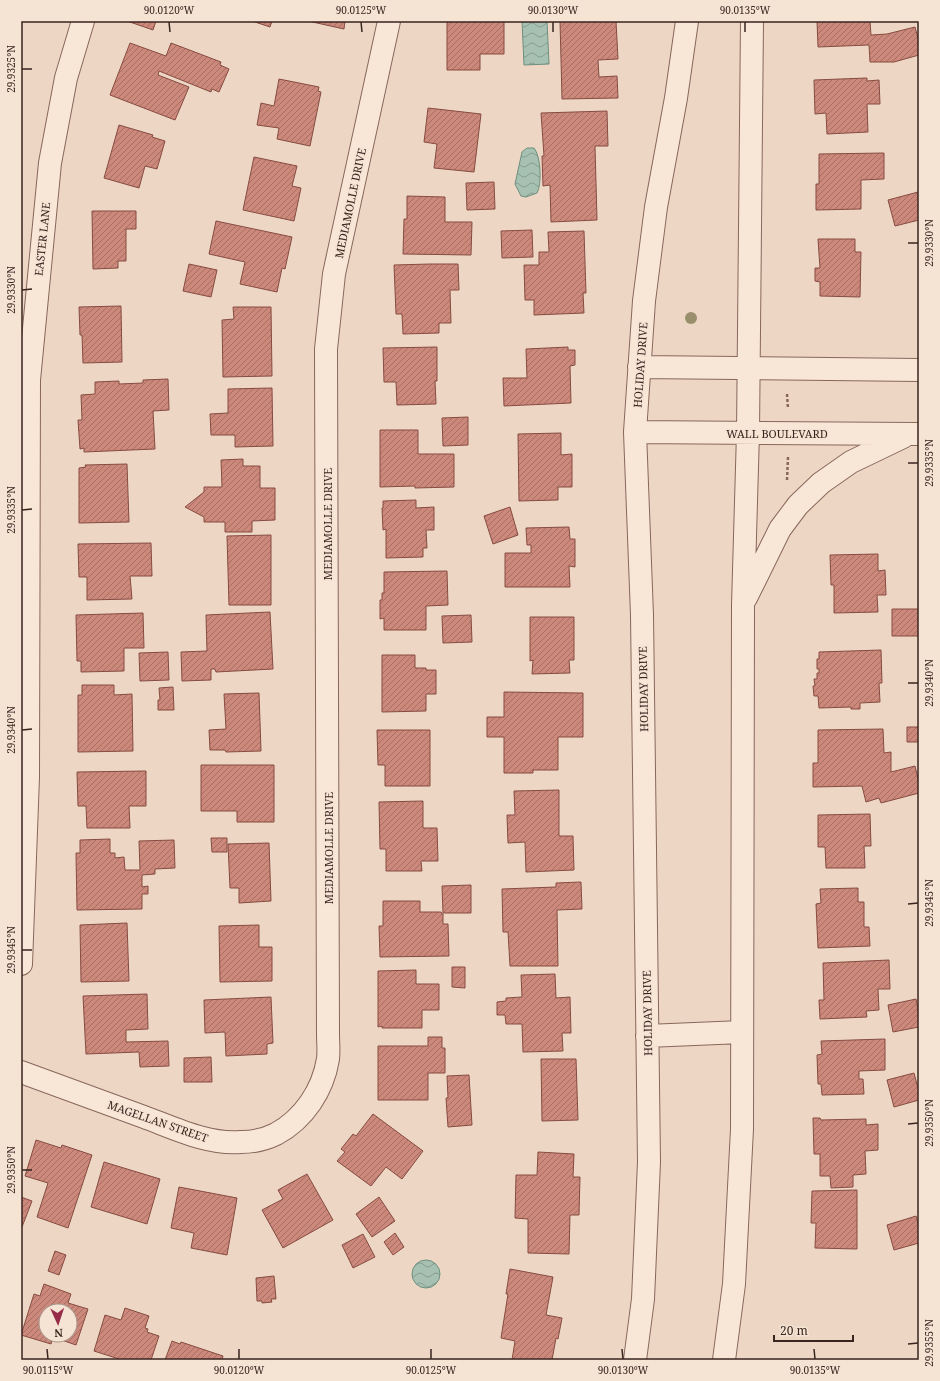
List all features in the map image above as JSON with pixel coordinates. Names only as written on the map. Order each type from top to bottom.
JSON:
[{"type":"street","name":"EASTER LANE","points":[[21,964],[28,777],[29,380],[50,163],[66,78],[83,21]]},
{"type":"street","name":"MEDIAMOLLE DRIVE","points":[[328,1034],[326,349],[334,274],[389,21]]},
{"type":"street","name":"HOLIDAY DRIVE","points":[[635,1360],[643,1299],[649,1162],[642,616],[635,432],[644,301],[656,207],[676,98],[687,21]]},
{"type":"street","points":[[724,1360],[734,1284],[742,1129],[743,605],[749,369],[752,21]]},
{"type":"street","points":[[639,367],[919,370]]},
{"type":"street","name":"WALL BOULEVARD","points":[[635,432],[914,434]]},
{"type":"street","points":[[743,605],[780,528],[798,505],[821,483],[851,462],[914,434]]},
{"type":"street","points":[[647,1036],[742,1032]]},
{"type":"street","name":"MAGELLAN STREET","points":[[21,1072],[206,1139],[240,1142],[257,1140],[276,1134],[303,1112],[315,1097],[322,1080],[328,1058],[328,1034]]},
{"type":"path","points":[[787,392],[788,412]]},
{"type":"water","points":[[522,21],[547,21],[549,64],[524,65]]},
{"type":"water","points":[[527,148],[534,148],[538,157],[540,183],[537,193],[526,197],[521,196],[515,184],[522,152]]},
{"type":"water","points":[[426,1260],[436,1264],[440,1274],[436,1284],[426,1288],[416,1284],[412,1274],[416,1264]]},
{"type":"building","points":[[127,21],[156,21],[153,30]]},
{"type":"building","points":[[252,21],[272,21],[270,27]]},
{"type":"building","points":[[308,21],[345,21],[344,29]]},
{"type":"building","points":[[447,21],[504,21],[504,54],[480,54],[480,70],[447,70]]},
{"type":"building","points":[[560,21],[616,21],[618,59],[598,60],[599,77],[617,76],[618,98],[562,99]]},
{"type":"building","points":[[817,21],[870,21],[871,35],[887,34],[915,27],[919,42],[919,55],[894,62],[870,62],[869,45],[818,47]]},
{"type":"building","points":[[130,43],[166,56],[171,43],[221,62],[220,65],[229,69],[219,92],[212,89],[211,92],[159,71],[158,75],[189,87],[175,120],[110,95]]},
{"type":"building","points":[[867,78],[867,81],[879,80],[880,104],[867,104],[868,132],[827,134],[826,113],[815,114],[814,80]]},
{"type":"building","points":[[279,79],[319,87],[318,91],[321,92],[310,146],[277,139],[279,128],[257,125],[261,103],[274,106]]},
{"type":"building","points":[[428,108],[481,114],[474,172],[434,168],[437,144],[424,142]]},
{"type":"building","points":[[607,111],[608,146],[595,146],[597,220],[551,222],[550,185],[543,186],[542,156],[544,156],[541,113]]},
{"type":"building","points":[[119,125],[153,135],[152,137],[165,141],[157,169],[145,166],[139,188],[104,178]]},
{"type":"building","points":[[884,153],[884,179],[861,180],[861,209],[816,210],[816,184],[819,184],[819,154]]},
{"type":"building","points":[[254,157],[297,166],[292,186],[301,188],[294,221],[243,210]]},
{"type":"building","points":[[494,182],[495,209],[467,210],[466,183]]},
{"type":"building","points":[[918,192],[919,220],[895,226],[888,200]]},
{"type":"building","points":[[407,196],[445,197],[445,222],[472,222],[471,255],[403,254],[404,219],[407,219]]},
{"type":"building","points":[[92,211],[136,211],[136,229],[126,229],[126,261],[118,261],[118,268],[93,269]]},
{"type":"building","points":[[216,221],[292,237],[285,269],[282,268],[277,292],[240,284],[245,262],[209,254]]},
{"type":"building","points":[[532,230],[533,257],[502,258],[501,231]]},
{"type":"building","points":[[584,231],[586,293],[583,293],[584,313],[534,315],[534,300],[525,300],[524,265],[539,265],[539,252],[549,252],[548,232]]},
{"type":"building","points":[[818,239],[855,239],[855,252],[861,252],[860,297],[820,296],[820,282],[815,281],[815,268],[820,268]]},
{"type":"building","points":[[189,264],[217,270],[211,297],[183,291]]},
{"type":"building","points":[[458,264],[459,290],[450,290],[451,323],[439,323],[439,333],[403,334],[402,314],[396,314],[394,265]]},
{"type":"building","points":[[121,306],[122,362],[83,363],[79,307]]},
{"type":"building","points":[[233,307],[271,307],[272,376],[223,377],[222,320],[234,319]]},
{"type":"building","points":[[437,347],[437,381],[435,381],[436,404],[397,405],[396,382],[384,382],[383,348]]},
{"type":"building","points":[[568,347],[568,350],[575,350],[575,365],[570,366],[571,403],[504,406],[503,378],[527,378],[526,349]]},
{"type":"building","points":[[168,379],[169,410],[153,411],[155,449],[84,452],[84,448],[80,449],[78,420],[82,420],[81,395],[95,394],[95,382],[119,381],[119,384],[143,383],[143,380]]},
{"type":"building","points":[[272,388],[273,446],[235,447],[235,435],[211,435],[210,414],[228,413],[228,389]]},
{"type":"building","points":[[468,417],[468,445],[443,446],[442,418]]},
{"type":"building","points":[[380,430],[418,430],[418,454],[454,454],[454,487],[380,487]]},
{"type":"building","points":[[561,433],[561,455],[572,454],[572,487],[558,487],[558,500],[519,501],[518,434]]},
{"type":"building","points":[[243,459],[243,466],[260,466],[260,488],[275,488],[275,520],[252,521],[252,532],[225,532],[225,522],[204,522],[204,517],[185,507],[204,492],[204,487],[222,487],[221,460]]},
{"type":"building","points":[[127,464],[129,522],[79,523],[79,468],[86,467],[85,465]]},
{"type":"building","points":[[416,500],[416,508],[434,507],[434,530],[426,530],[427,548],[423,548],[423,557],[386,558],[386,529],[383,530],[383,501]]},
{"type":"building","points":[[510,507],[518,535],[493,544],[484,516]]},
{"type":"building","points":[[569,527],[570,539],[575,539],[575,567],[569,566],[570,587],[505,587],[505,553],[531,553],[531,545],[527,545],[526,528]]},
{"type":"building","points":[[271,535],[271,605],[229,605],[227,536]]},
{"type":"building","points":[[151,543],[152,576],[130,576],[132,599],[87,600],[87,577],[79,577],[78,544]]},
{"type":"building","points":[[878,554],[878,571],[885,570],[886,595],[877,595],[878,612],[834,613],[834,585],[831,585],[830,555]]},
{"type":"building","points":[[447,571],[448,605],[426,606],[426,630],[384,630],[384,618],[380,619],[380,600],[382,600],[382,593],[384,593],[384,572]]},
{"type":"building","points":[[892,609],[919,609],[919,636],[892,636]]},
{"type":"building","points":[[270,612],[273,669],[216,672],[215,669],[211,669],[211,680],[182,681],[181,652],[207,651],[206,615]]},
{"type":"building","points":[[143,613],[144,648],[124,648],[124,671],[81,672],[81,661],[77,661],[76,615]]},
{"type":"building","points":[[471,615],[472,642],[443,643],[442,616]]},
{"type":"building","points":[[530,617],[574,617],[574,660],[569,660],[570,673],[532,674],[533,660],[530,661]]},
{"type":"building","points":[[881,650],[882,683],[879,683],[880,702],[860,703],[860,709],[851,709],[851,707],[819,708],[818,696],[814,696],[813,686],[815,686],[814,679],[817,679],[817,673],[819,673],[819,669],[817,669],[817,659],[819,659],[819,652]]},
{"type":"building","points":[[168,652],[169,680],[140,681],[139,653]]},
{"type":"building","points":[[382,655],[415,655],[415,668],[436,670],[436,694],[426,694],[426,711],[382,712]]},
{"type":"building","points":[[82,685],[114,685],[114,695],[132,694],[133,751],[78,752],[78,695],[82,695]]},
{"type":"building","points":[[173,687],[174,710],[158,710],[158,700],[160,700],[159,688]]},
{"type":"building","points":[[504,692],[583,693],[583,737],[558,737],[558,770],[533,770],[533,773],[504,773],[504,737],[487,737],[487,717],[504,717]]},
{"type":"building","points":[[259,693],[261,751],[226,752],[225,750],[210,750],[209,730],[226,729],[224,694]]},
{"type":"building","points":[[907,727],[919,727],[919,742],[907,742]]},
{"type":"building","points":[[883,729],[884,753],[891,752],[891,772],[915,766],[919,783],[919,793],[881,803],[879,798],[866,802],[862,786],[813,787],[813,763],[818,763],[818,730]]},
{"type":"building","points":[[377,730],[430,730],[430,786],[385,786],[385,765],[378,765]]},
{"type":"building","points":[[201,765],[274,765],[274,822],[237,822],[237,811],[201,811]]},
{"type":"building","points":[[146,771],[146,806],[129,806],[130,828],[87,828],[86,806],[78,806],[77,772]]},
{"type":"building","points":[[559,790],[559,836],[573,836],[574,870],[526,872],[525,842],[508,843],[507,815],[515,815],[514,791]]},
{"type":"building","points":[[423,801],[423,828],[437,828],[438,861],[421,861],[422,871],[386,871],[386,849],[380,849],[379,802]]},
{"type":"building","points":[[870,814],[871,846],[864,846],[865,868],[826,868],[825,847],[818,847],[818,815]]},
{"type":"building","points":[[211,838],[227,838],[227,852],[212,852]]},
{"type":"building","points":[[110,839],[110,853],[115,853],[115,858],[124,857],[125,870],[140,870],[139,841],[174,840],[175,868],[155,869],[155,874],[142,875],[142,887],[148,886],[148,894],[142,894],[142,909],[77,910],[76,853],[80,853],[80,840]]},
{"type":"building","points":[[269,843],[271,901],[239,903],[239,888],[230,888],[228,844]]},
{"type":"building","points":[[581,882],[582,909],[557,910],[558,966],[510,966],[508,932],[503,932],[502,889],[556,887],[556,883]]},
{"type":"building","points":[[471,885],[471,913],[443,913],[442,886]]},
{"type":"building","points":[[858,888],[858,902],[864,902],[864,927],[869,927],[870,946],[818,948],[816,904],[821,903],[820,889]]},
{"type":"building","points":[[383,901],[420,901],[420,912],[441,912],[443,914],[443,924],[448,924],[449,956],[380,957],[379,926],[383,926]]},
{"type":"building","points":[[127,923],[129,981],[81,982],[80,925]]},
{"type":"building","points":[[259,925],[259,947],[272,947],[272,981],[220,982],[219,926]]},
{"type":"building","points":[[889,960],[890,989],[878,989],[879,1010],[866,1011],[867,1017],[820,1019],[819,1000],[824,1000],[823,963]]},
{"type":"building","points":[[452,967],[465,967],[465,988],[452,987]]},
{"type":"building","points":[[416,970],[416,984],[439,984],[439,1010],[422,1010],[422,1028],[378,1027],[378,971]]},
{"type":"building","points":[[555,974],[556,998],[570,997],[571,1033],[562,1033],[563,1051],[523,1052],[522,1024],[506,1024],[505,1015],[497,1015],[497,1002],[506,1001],[506,998],[522,997],[521,975]]},
{"type":"building","points":[[147,994],[148,1029],[126,1030],[126,1042],[168,1041],[169,1066],[140,1067],[139,1052],[86,1054],[83,996]]},
{"type":"building","points":[[271,997],[273,1043],[267,1044],[267,1054],[226,1056],[225,1032],[205,1033],[204,1000]]},
{"type":"building","points":[[916,999],[919,1015],[919,1027],[893,1032],[888,1005]]},
{"type":"building","points":[[428,1037],[442,1037],[442,1048],[445,1048],[445,1073],[428,1073],[428,1100],[378,1100],[378,1046],[428,1046]]},
{"type":"building","points":[[885,1039],[885,1070],[859,1071],[859,1079],[863,1079],[864,1094],[822,1095],[821,1084],[818,1084],[817,1055],[822,1054],[821,1041]]},
{"type":"building","points":[[211,1057],[212,1082],[184,1082],[184,1058]]},
{"type":"building","points":[[541,1059],[576,1059],[578,1120],[542,1121]]},
{"type":"building","points":[[914,1073],[919,1092],[919,1100],[894,1107],[887,1080]]},
{"type":"building","points":[[469,1075],[472,1125],[448,1127],[446,1098],[448,1098],[447,1076]]},
{"type":"building","points":[[373,1114],[423,1151],[402,1179],[386,1167],[371,1186],[337,1161],[345,1152],[341,1149],[353,1134],[356,1136]]},
{"type":"building","points":[[813,1118],[820,1118],[821,1120],[866,1119],[866,1125],[878,1124],[878,1150],[865,1151],[866,1174],[853,1175],[853,1187],[831,1188],[830,1176],[820,1176],[820,1154],[814,1154]]},
{"type":"building","points":[[36,1140],[61,1148],[62,1145],[92,1155],[68,1228],[37,1217],[48,1183],[25,1176]]},
{"type":"building","points":[[538,1152],[574,1154],[573,1177],[580,1177],[579,1215],[570,1215],[569,1254],[528,1253],[528,1219],[515,1218],[516,1175],[537,1175]]},
{"type":"building","points":[[104,1162],[160,1179],[147,1224],[91,1207]]},
{"type":"building","points":[[307,1174],[333,1220],[283,1248],[262,1210],[283,1199],[278,1190]]},
{"type":"building","points":[[179,1187],[237,1198],[227,1255],[191,1248],[194,1233],[171,1228]]},
{"type":"building","points":[[857,1190],[857,1249],[815,1248],[816,1223],[811,1223],[812,1191]]},
{"type":"building","points":[[21,1197],[32,1201],[22,1227],[21,1227]]},
{"type":"building","points":[[379,1197],[395,1221],[372,1237],[356,1214]]},
{"type":"building","points":[[916,1216],[919,1227],[919,1243],[894,1250],[887,1225]]},
{"type":"building","points":[[395,1233],[404,1247],[393,1255],[384,1242]]},
{"type":"building","points":[[363,1234],[375,1257],[353,1268],[342,1245]]},
{"type":"building","points":[[55,1251],[66,1255],[59,1275],[48,1271]]},
{"type":"building","points":[[510,1269],[553,1277],[546,1315],[562,1318],[558,1339],[556,1338],[552,1360],[512,1360],[515,1341],[501,1338],[508,1294],[506,1294]]},
{"type":"building","points":[[274,1276],[276,1299],[271,1299],[272,1302],[262,1303],[262,1301],[257,1301],[256,1278]]},
{"type":"building","points":[[44,1284],[71,1294],[68,1303],[38,1303],[38,1340],[21,1335],[34,1294],[40,1296]]},
{"type":"building","points":[[78,1306],[88,1309],[78,1339]]},
{"type":"building","points":[[125,1308],[149,1316],[145,1328],[148,1329],[147,1332],[159,1336],[151,1360],[119,1360],[94,1351],[105,1315],[121,1320]]},
{"type":"building","points":[[172,1341],[180,1344],[181,1342],[223,1356],[222,1360],[165,1360]]}]
